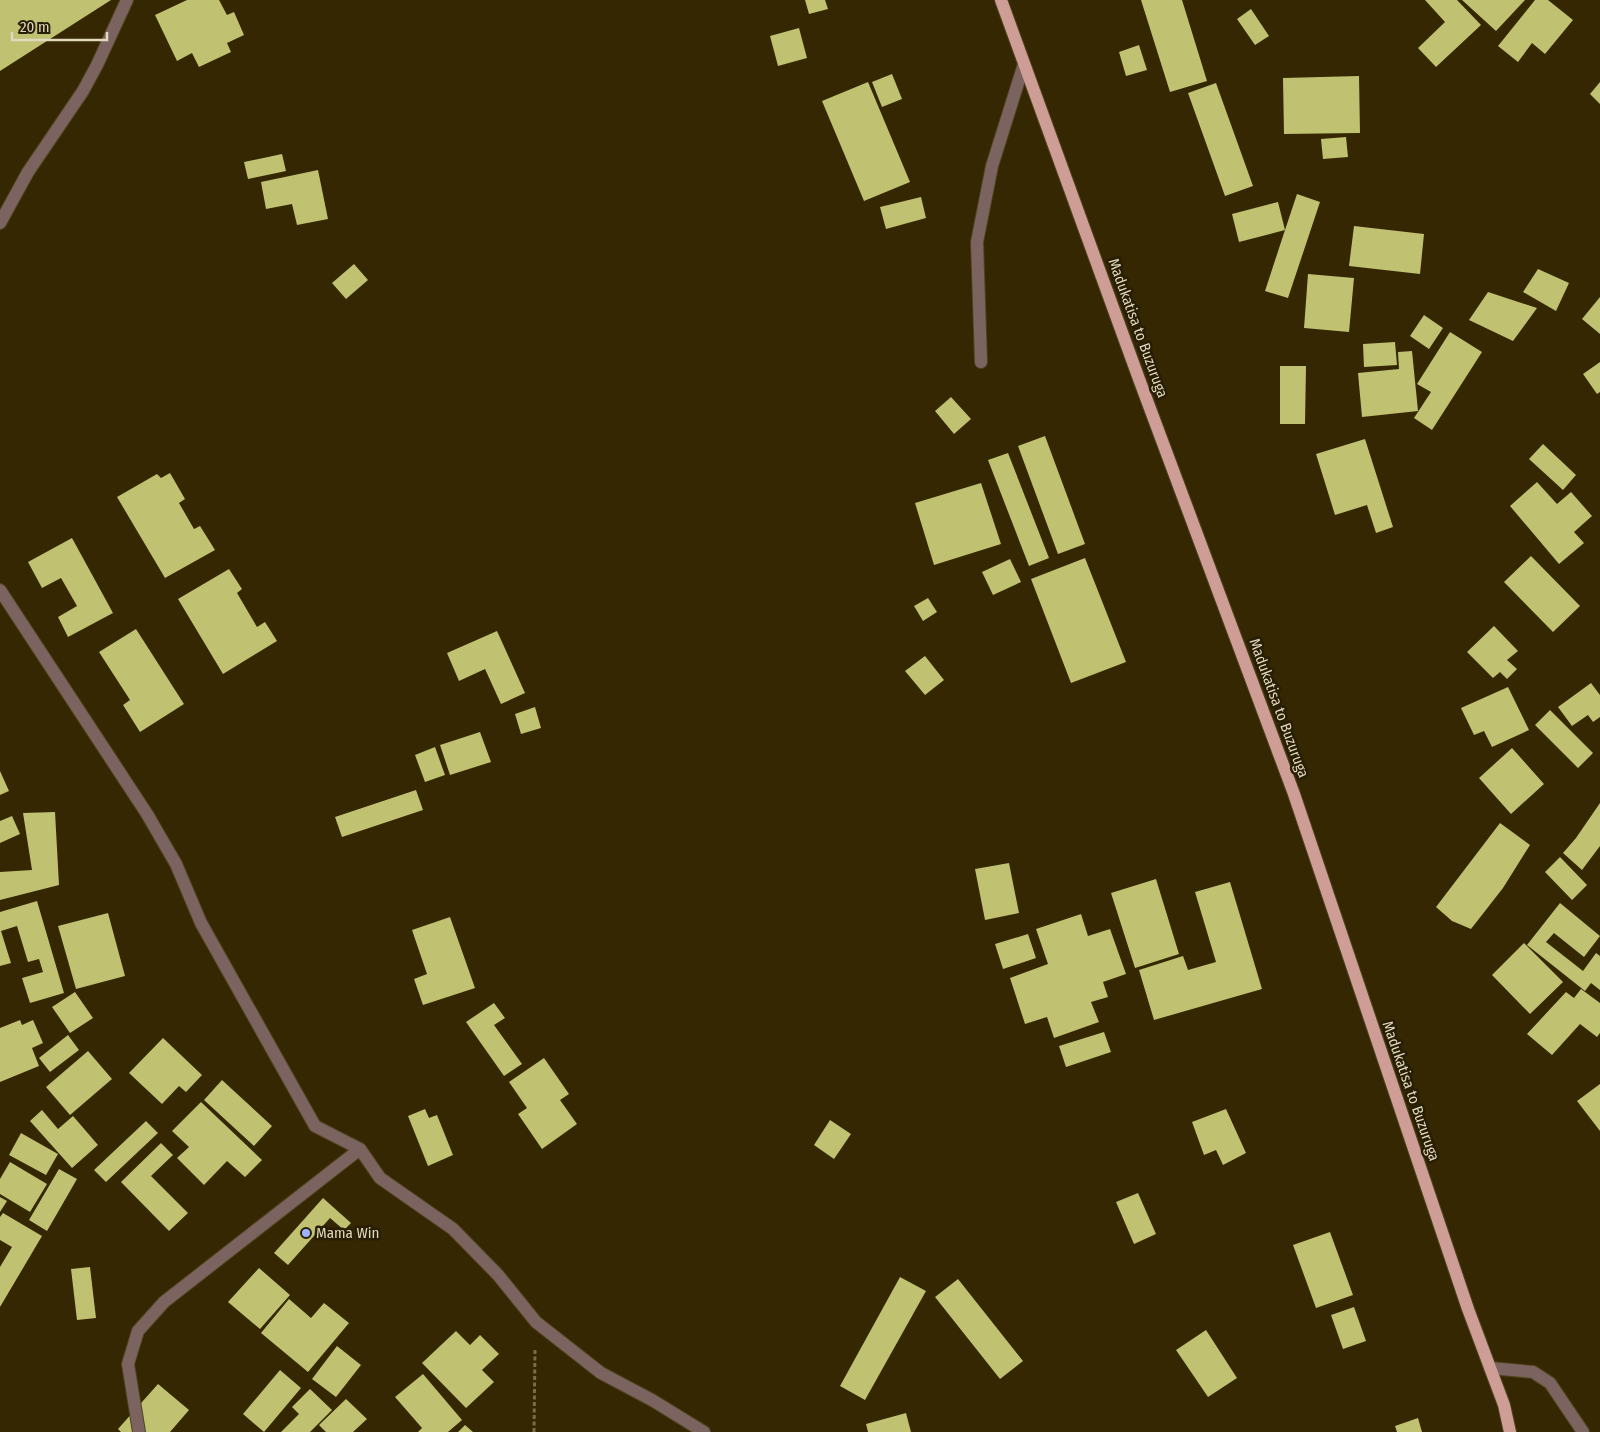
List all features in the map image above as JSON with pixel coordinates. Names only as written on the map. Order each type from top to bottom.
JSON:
[{"type":"main road","name":"Madukatisa to Buzuruga","points":[[1001,0],[1294,794],[1464,1300],[1504,1405],[1510,1432]]},
{"type":"street","points":[[0,224],[28,172],[83,91],[97,66],[127,0]]},
{"type":"street","points":[[982,362],[977,242],[992,166],[1024,64]]},
{"type":"street","points":[[0,590],[147,814],[176,864],[201,923],[315,1126],[360,1149],[380,1178],[453,1229],[498,1275],[536,1322],[601,1373],[652,1400],[704,1432]]},
{"type":"street","points":[[139,1432],[128,1364],[138,1331],[164,1302],[360,1149]]},
{"type":"street","points":[[1490,1368],[1533,1372],[1550,1383],[1583,1432]]},
{"type":"path","points":[[534,1432],[536,1322]]},
{"type":"building","points":[[0,0],[111,0],[0,71]]},
{"type":"building","points":[[187,0],[219,0],[227,15],[234,12],[244,35],[227,43],[231,52],[199,67],[192,53],[177,61],[155,15]]},
{"type":"building","points":[[805,0],[825,0],[828,9],[809,14]]},
{"type":"building","points":[[1141,0],[1182,0],[1207,81],[1170,92]]},
{"type":"building","points":[[1425,0],[1457,0],[1481,25],[1436,67],[1418,48],[1445,22]]},
{"type":"building","points":[[1462,0],[1525,0],[1496,31]]},
{"type":"building","points":[[1535,0],[1548,0],[1573,20],[1545,54],[1532,43],[1518,62],[1498,46]]},
{"type":"building","points":[[1251,9],[1269,36],[1255,45],[1237,19]]},
{"type":"building","points":[[799,28],[807,58],[778,66],[770,36]]},
{"type":"building","points":[[1139,45],[1147,70],[1126,76],[1119,52]]},
{"type":"building","points":[[892,74],[902,99],[882,107],[872,82]]},
{"type":"building","points":[[1359,76],[1360,133],[1284,134],[1283,78]]},
{"type":"building","points":[[868,82],[910,182],[864,201],[822,101]]},
{"type":"building","points":[[1600,82],[1600,104],[1590,94]]},
{"type":"building","points":[[1216,83],[1253,186],[1225,196],[1188,93]]},
{"type":"building","points":[[1346,137],[1348,157],[1323,159],[1321,139]]},
{"type":"building","points":[[282,154],[286,171],[248,179],[244,162]]},
{"type":"building","points":[[318,170],[328,219],[297,225],[292,204],[266,209],[261,182]]},
{"type":"building","points":[[1297,194],[1320,202],[1288,298],[1265,291]]},
{"type":"building","points":[[921,197],[926,218],[886,229],[880,207]]},
{"type":"building","points":[[1278,202],[1285,230],[1239,242],[1232,214]]},
{"type":"building","points":[[1354,226],[1424,234],[1420,274],[1349,266]]},
{"type":"building","points":[[354,264],[368,280],[346,299],[332,283]]},
{"type":"building","points":[[1538,269],[1569,283],[1556,311],[1523,292]]},
{"type":"building","points":[[1308,274],[1354,278],[1349,332],[1304,328]]},
{"type":"building","points":[[1488,292],[1537,308],[1513,341],[1469,320]]},
{"type":"building","points":[[1600,297],[1600,334],[1582,319]]},
{"type":"building","points":[[1424,315],[1443,328],[1429,349],[1410,336]]},
{"type":"building","points":[[1450,332],[1482,352],[1432,430],[1414,418],[1431,392],[1417,384]]},
{"type":"building","points":[[1395,342],[1397,365],[1364,367],[1363,344]]},
{"type":"building","points":[[1412,351],[1418,411],[1362,417],[1358,373],[1399,369],[1398,352]]},
{"type":"building","points":[[1600,362],[1600,392],[1597,394],[1583,374]]},
{"type":"building","points":[[1280,366],[1306,366],[1305,424],[1280,424]]},
{"type":"building","points":[[951,397],[971,419],[954,434],[935,411]]},
{"type":"building","points":[[1045,436],[1085,544],[1058,554],[1018,446]]},
{"type":"building","points":[[1365,439],[1393,527],[1376,533],[1367,505],[1335,515],[1316,454]]},
{"type":"building","points":[[1543,444],[1576,475],[1563,490],[1529,459]]},
{"type":"building","points":[[1008,453],[1049,558],[1029,566],[988,460]]},
{"type":"building","points":[[170,473],[185,499],[179,503],[194,529],[200,526],[215,550],[165,578],[117,497],[157,474],[161,478]]},
{"type":"building","points":[[1537,482],[1557,504],[1571,492],[1592,516],[1574,532],[1584,543],[1559,564],[1510,506]]},
{"type":"building","points":[[981,483],[1001,544],[934,565],[915,503]]},
{"type":"building","points":[[72,538],[113,613],[68,637],[58,617],[77,606],[61,578],[42,588],[28,562]]},
{"type":"building","points":[[1531,556],[1580,606],[1553,632],[1504,582]]},
{"type":"building","points":[[1085,558],[1126,662],[1071,683],[1031,579]]},
{"type":"building","points":[[1010,559],[1021,582],[993,595],[982,572]]},
{"type":"building","points":[[229,569],[242,589],[237,593],[257,627],[265,622],[277,641],[223,674],[178,599]]},
{"type":"building","points":[[928,598],[937,612],[923,621],[914,606]]},
{"type":"building","points":[[1494,626],[1518,651],[1507,660],[1517,669],[1507,679],[1500,672],[1493,678],[1467,652]]},
{"type":"building","points":[[136,629],[184,704],[140,732],[123,705],[130,700],[99,652]]},
{"type":"building","points":[[497,631],[525,693],[501,704],[485,669],[459,681],[447,653]]},
{"type":"building","points":[[925,656],[944,680],[925,695],[905,671]]},
{"type":"building","points":[[1591,683],[1600,695],[1600,717],[1593,722],[1588,715],[1572,726],[1558,707]]},
{"type":"building","points":[[1508,687],[1529,730],[1492,747],[1484,731],[1474,735],[1461,708]]},
{"type":"building","points":[[535,707],[541,728],[521,734],[515,714]]},
{"type":"building","points":[[1550,710],[1593,753],[1578,768],[1535,725]]},
{"type":"building","points":[[480,732],[491,762],[450,775],[440,745]]},
{"type":"building","points":[[435,747],[445,775],[425,782],[415,755]]},
{"type":"building","points":[[1512,748],[1544,784],[1511,814],[1479,778]]},
{"type":"building","points":[[0,771],[9,791],[0,795]]},
{"type":"building","points":[[416,790],[423,810],[342,837],[335,817]]},
{"type":"building","points":[[1600,803],[1600,846],[1582,870],[1563,853],[1576,838]]},
{"type":"building","points":[[55,812],[59,885],[0,900],[0,872],[32,870],[23,813]]},
{"type":"building","points":[[12,816],[20,834],[0,843],[0,821]]},
{"type":"building","points":[[1500,823],[1530,845],[1503,888],[1471,929],[1452,921],[1436,907]]},
{"type":"building","points":[[1560,857],[1587,885],[1572,900],[1545,872]]},
{"type":"building","points":[[1009,863],[1019,913],[985,920],[975,869]]},
{"type":"building","points":[[1156,879],[1179,954],[1135,968],[1111,893]]},
{"type":"building","points":[[1230,882],[1262,989],[1154,1020],[1139,970],[1183,956],[1188,970],[1216,962],[1195,892]]},
{"type":"building","points":[[37,901],[64,993],[30,1003],[22,978],[43,972],[39,959],[28,962],[17,926],[1,931],[11,963],[0,966],[0,912]]},
{"type":"building","points":[[1560,903],[1600,936],[1584,957],[1554,933],[1546,942],[1583,971],[1596,953],[1600,956],[1600,990],[1591,983],[1585,991],[1527,945]]},
{"type":"building","points":[[108,913],[125,976],[76,989],[58,926]]},
{"type":"building","points":[[1081,914],[1088,936],[1110,929],[1126,974],[1103,982],[1108,997],[1091,1002],[1099,1022],[1054,1038],[1047,1017],[1025,1024],[1010,978],[1048,964],[1036,929]]},
{"type":"building","points":[[450,917],[475,988],[423,1005],[414,979],[427,974],[412,930]]},
{"type":"building","points":[[1028,934],[1036,958],[1003,969],[995,944]]},
{"type":"building","points":[[1524,943],[1563,982],[1530,1014],[1492,975]]},
{"type":"building","points":[[1581,989],[1600,1003],[1600,1033],[1597,1037],[1580,1024],[1552,1055],[1527,1034],[1566,992],[1574,998]]},
{"type":"building","points":[[75,992],[93,1018],[70,1033],[52,1007]]},
{"type":"building","points":[[494,1003],[505,1018],[494,1025],[522,1064],[504,1076],[466,1022]]},
{"type":"building","points":[[20,1020],[22,1025],[33,1020],[43,1043],[32,1048],[39,1066],[0,1082],[0,1028]]},
{"type":"building","points":[[1104,1032],[1111,1052],[1066,1067],[1059,1046]]},
{"type":"building","points":[[68,1035],[79,1050],[50,1072],[39,1058]]},
{"type":"building","points":[[163,1038],[202,1075],[186,1092],[179,1086],[162,1104],[129,1073]]},
{"type":"building","points":[[88,1051],[112,1079],[70,1115],[46,1087]]},
{"type":"building","points":[[544,1058],[569,1094],[560,1100],[577,1124],[542,1149],[518,1114],[527,1108],[509,1082]]},
{"type":"building","points":[[222,1080],[272,1126],[254,1146],[204,1100]]},
{"type":"building","points":[[1600,1084],[1600,1131],[1577,1101]]},
{"type":"building","points":[[201,1102],[262,1160],[245,1177],[227,1161],[204,1185],[177,1158],[189,1147],[172,1131]]},
{"type":"building","points":[[425,1109],[429,1118],[437,1115],[453,1155],[428,1166],[408,1116]]},
{"type":"building","points":[[1226,1109],[1246,1153],[1223,1165],[1216,1150],[1204,1155],[1192,1122]]},
{"type":"building","points":[[42,1110],[58,1129],[73,1116],[98,1145],[72,1168],[30,1121]]},
{"type":"building","points":[[830,1120],[851,1134],[834,1159],[814,1145]]},
{"type":"building","points":[[146,1121],[158,1133],[106,1182],[94,1170]]},
{"type":"building","points":[[21,1133],[58,1154],[46,1175],[9,1155]]},
{"type":"building","points":[[161,1143],[173,1155],[151,1176],[188,1213],[169,1231],[121,1182]]},
{"type":"building","points":[[10,1162],[47,1184],[30,1212],[0,1194],[0,1179]]},
{"type":"building","points":[[59,1169],[77,1179],[47,1231],[29,1220]]},
{"type":"building","points":[[1138,1193],[1156,1234],[1134,1244],[1116,1202]]},
{"type":"building","points":[[0,1197],[7,1201],[0,1212]]},
{"type":"building","points":[[323,1198],[351,1223],[344,1230],[330,1218],[288,1265],[274,1253]]},
{"type":"building","points":[[3,1213],[42,1236],[0,1307],[0,1267],[12,1247],[0,1240],[0,1217]]},
{"type":"building","points":[[1330,1232],[1353,1295],[1316,1308],[1293,1245]]},
{"type":"building","points":[[90,1267],[96,1318],[77,1320],[71,1269]]},
{"type":"building","points":[[259,1268],[290,1295],[260,1329],[228,1302]]},
{"type":"building","points":[[900,1277],[926,1291],[865,1400],[840,1386]]},
{"type":"building","points":[[958,1279],[1023,1361],[1000,1379],[935,1297]]},
{"type":"building","points":[[289,1299],[311,1318],[324,1303],[349,1323],[308,1372],[261,1333]]},
{"type":"building","points":[[1354,1307],[1366,1341],[1343,1349],[1331,1315]]},
{"type":"building","points":[[1206,1330],[1237,1378],[1208,1397],[1176,1350]]},
{"type":"building","points":[[456,1331],[470,1345],[480,1335],[499,1354],[482,1370],[494,1382],[466,1408],[422,1363]]},
{"type":"building","points":[[337,1346],[361,1365],[336,1397],[312,1379]]},
{"type":"building","points":[[280,1370],[301,1388],[264,1432],[243,1414]]},
{"type":"building","points":[[423,1374],[462,1420],[448,1432],[418,1432],[422,1428],[395,1397]]},
{"type":"building","points":[[158,1384],[189,1410],[170,1432],[121,1432],[118,1429]]},
{"type":"building","points":[[310,1389],[332,1410],[310,1432],[281,1432],[299,1414],[292,1407]]},
{"type":"building","points":[[346,1399],[367,1419],[353,1432],[326,1432],[319,1425]]},
{"type":"building","points":[[906,1413],[911,1432],[868,1432],[866,1424]]},
{"type":"building","points":[[1418,1418],[1422,1432],[1397,1432],[1395,1426]]},
{"type":"building","points":[[465,1425],[473,1432],[458,1432]]},
{"type":"place","name":"Mama Win","points":[[306,1233]]}]
